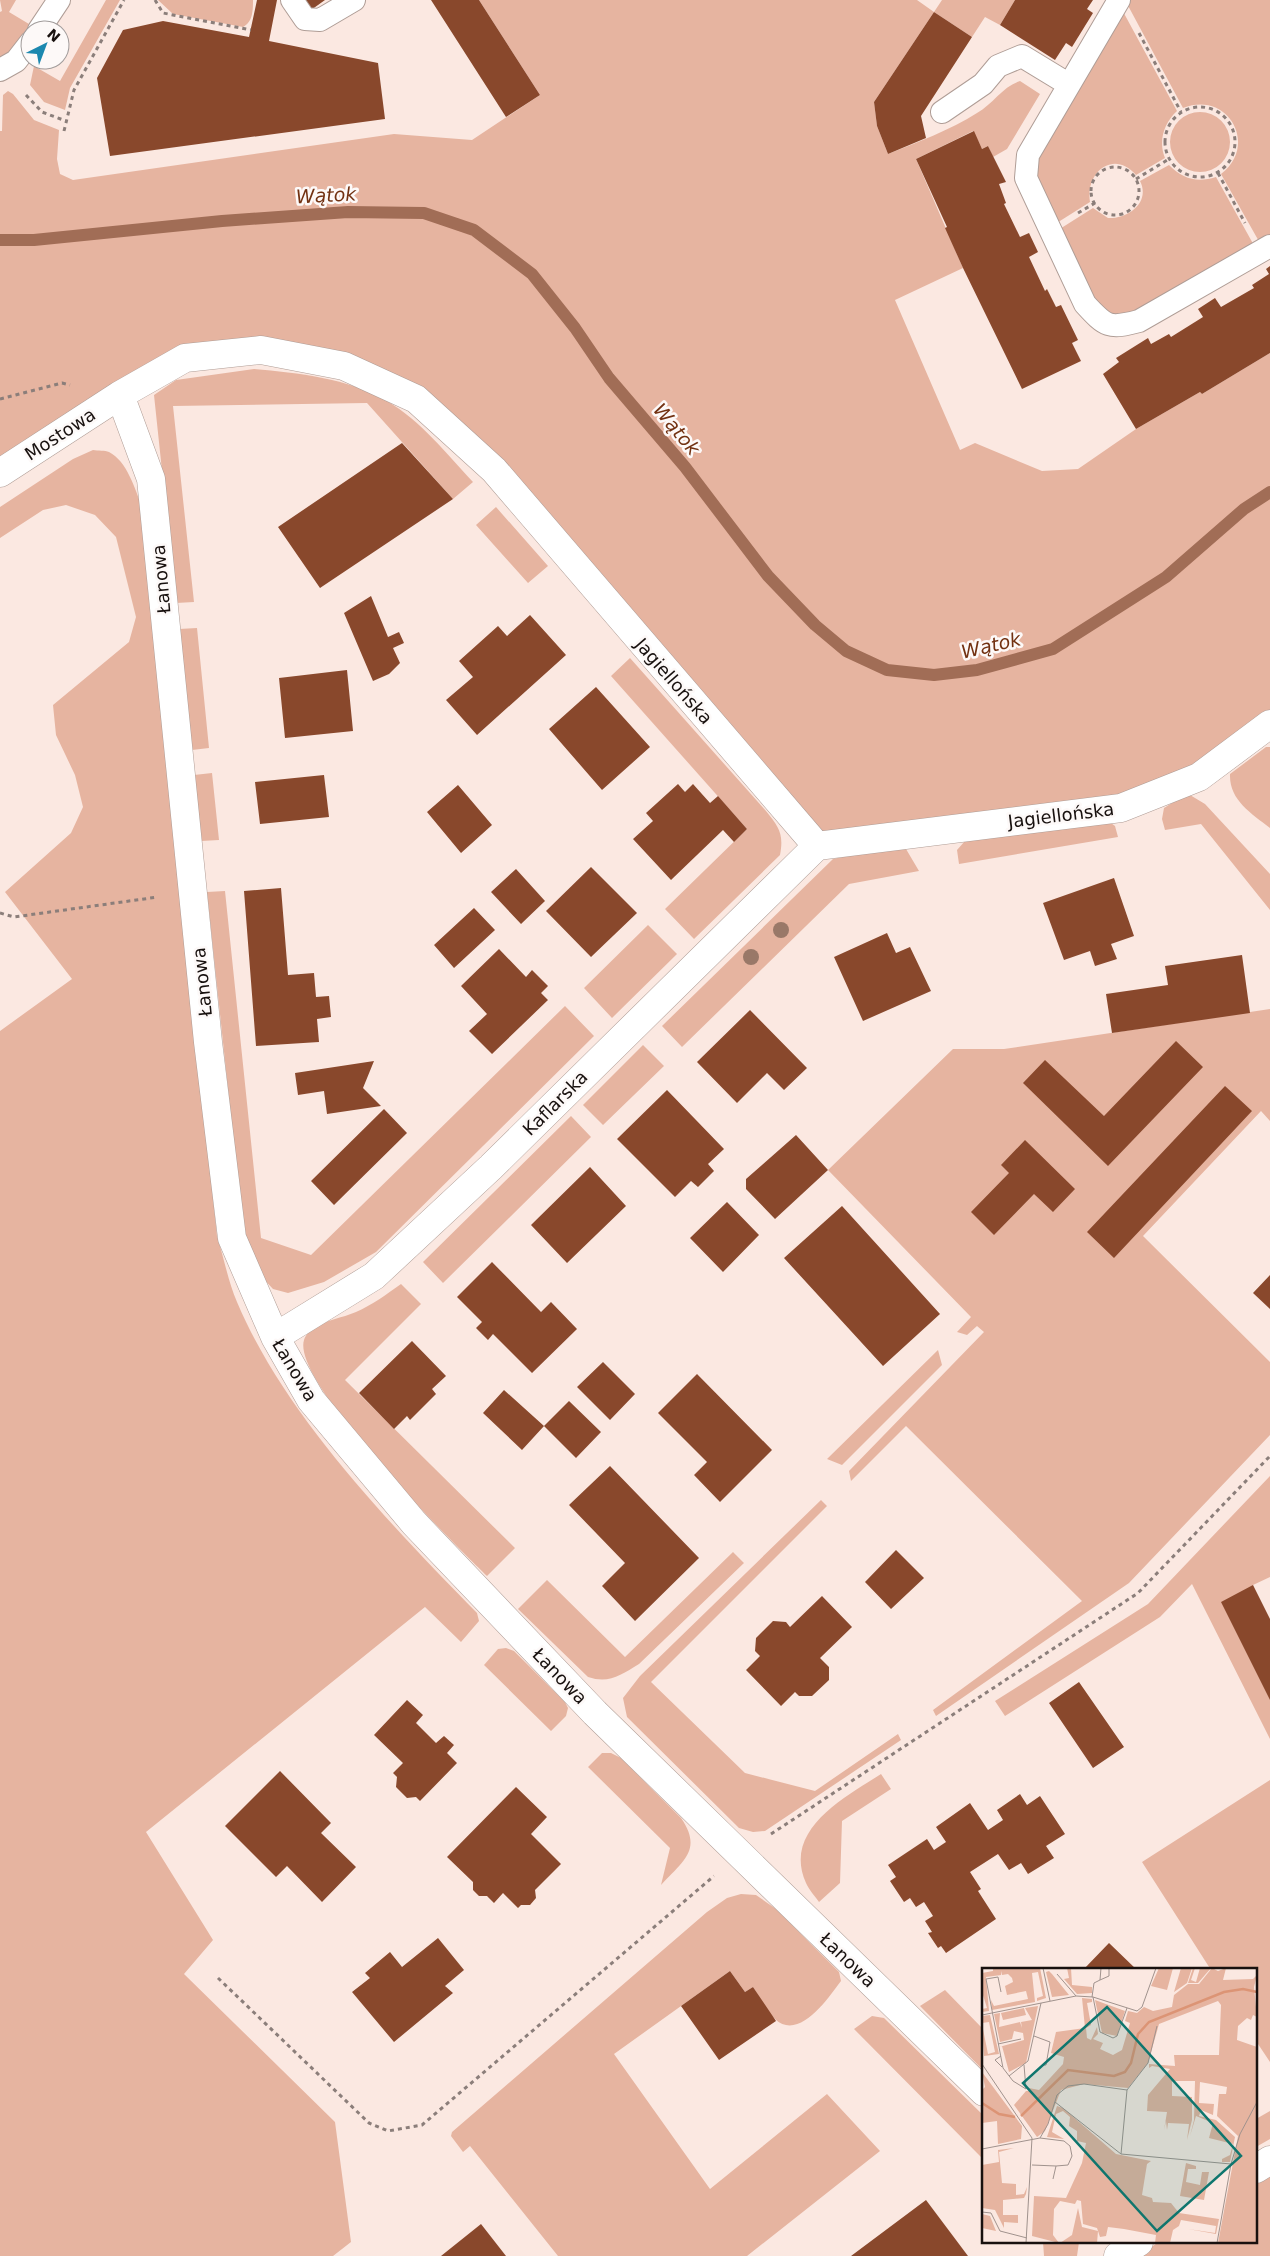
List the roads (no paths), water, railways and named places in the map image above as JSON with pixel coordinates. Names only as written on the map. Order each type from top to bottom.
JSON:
[{"type":"street","name":"Jagiellońska","points":[[120,395],[185,358],[261,350],[344,366],[416,399],[494,470],[817,846],[1121,808],[1199,778],[1270,724]]},
{"type":"street","name":"Mostowa","points":[[0,473],[120,395]]},
{"type":"street","name":"Łanowa","points":[[120,395],[151,479],[208,1042],[232,1238],[275,1337],[311,1400],[414,1523],[595,1713],[982,2090]]},
{"type":"street","name":"Kaflarska","points":[[275,1337],[374,1276],[491,1167],[817,846]]},
{"type":"street","points":[[1258,2168],[1270,2160]]},
{"type":"lane","points":[[45,20],[58,0]]},
{"type":"lane","points":[[292,0],[305,19],[320,20],[354,0]]},
{"type":"lane","points":[[1119,0],[1028,155],[1026,178],[1085,304],[1100,320],[1116,327],[1139,321],[1265,249]]},
{"type":"lane","points":[[4,68],[16,61],[20,56]]},
{"type":"lane","points":[[942,112],[983,84],[998,66],[1022,56],[1068,84]]},
{"type":"waterway","name":"Wątok","points":[[0,240],[34,240],[222,221],[348,212],[424,213],[474,230],[532,274],[575,328],[609,378],[685,467],[768,576],[815,625],[846,651],[887,670],[934,675],[977,670],[1053,649],[1166,577],[1244,509],[1270,492]]}]
